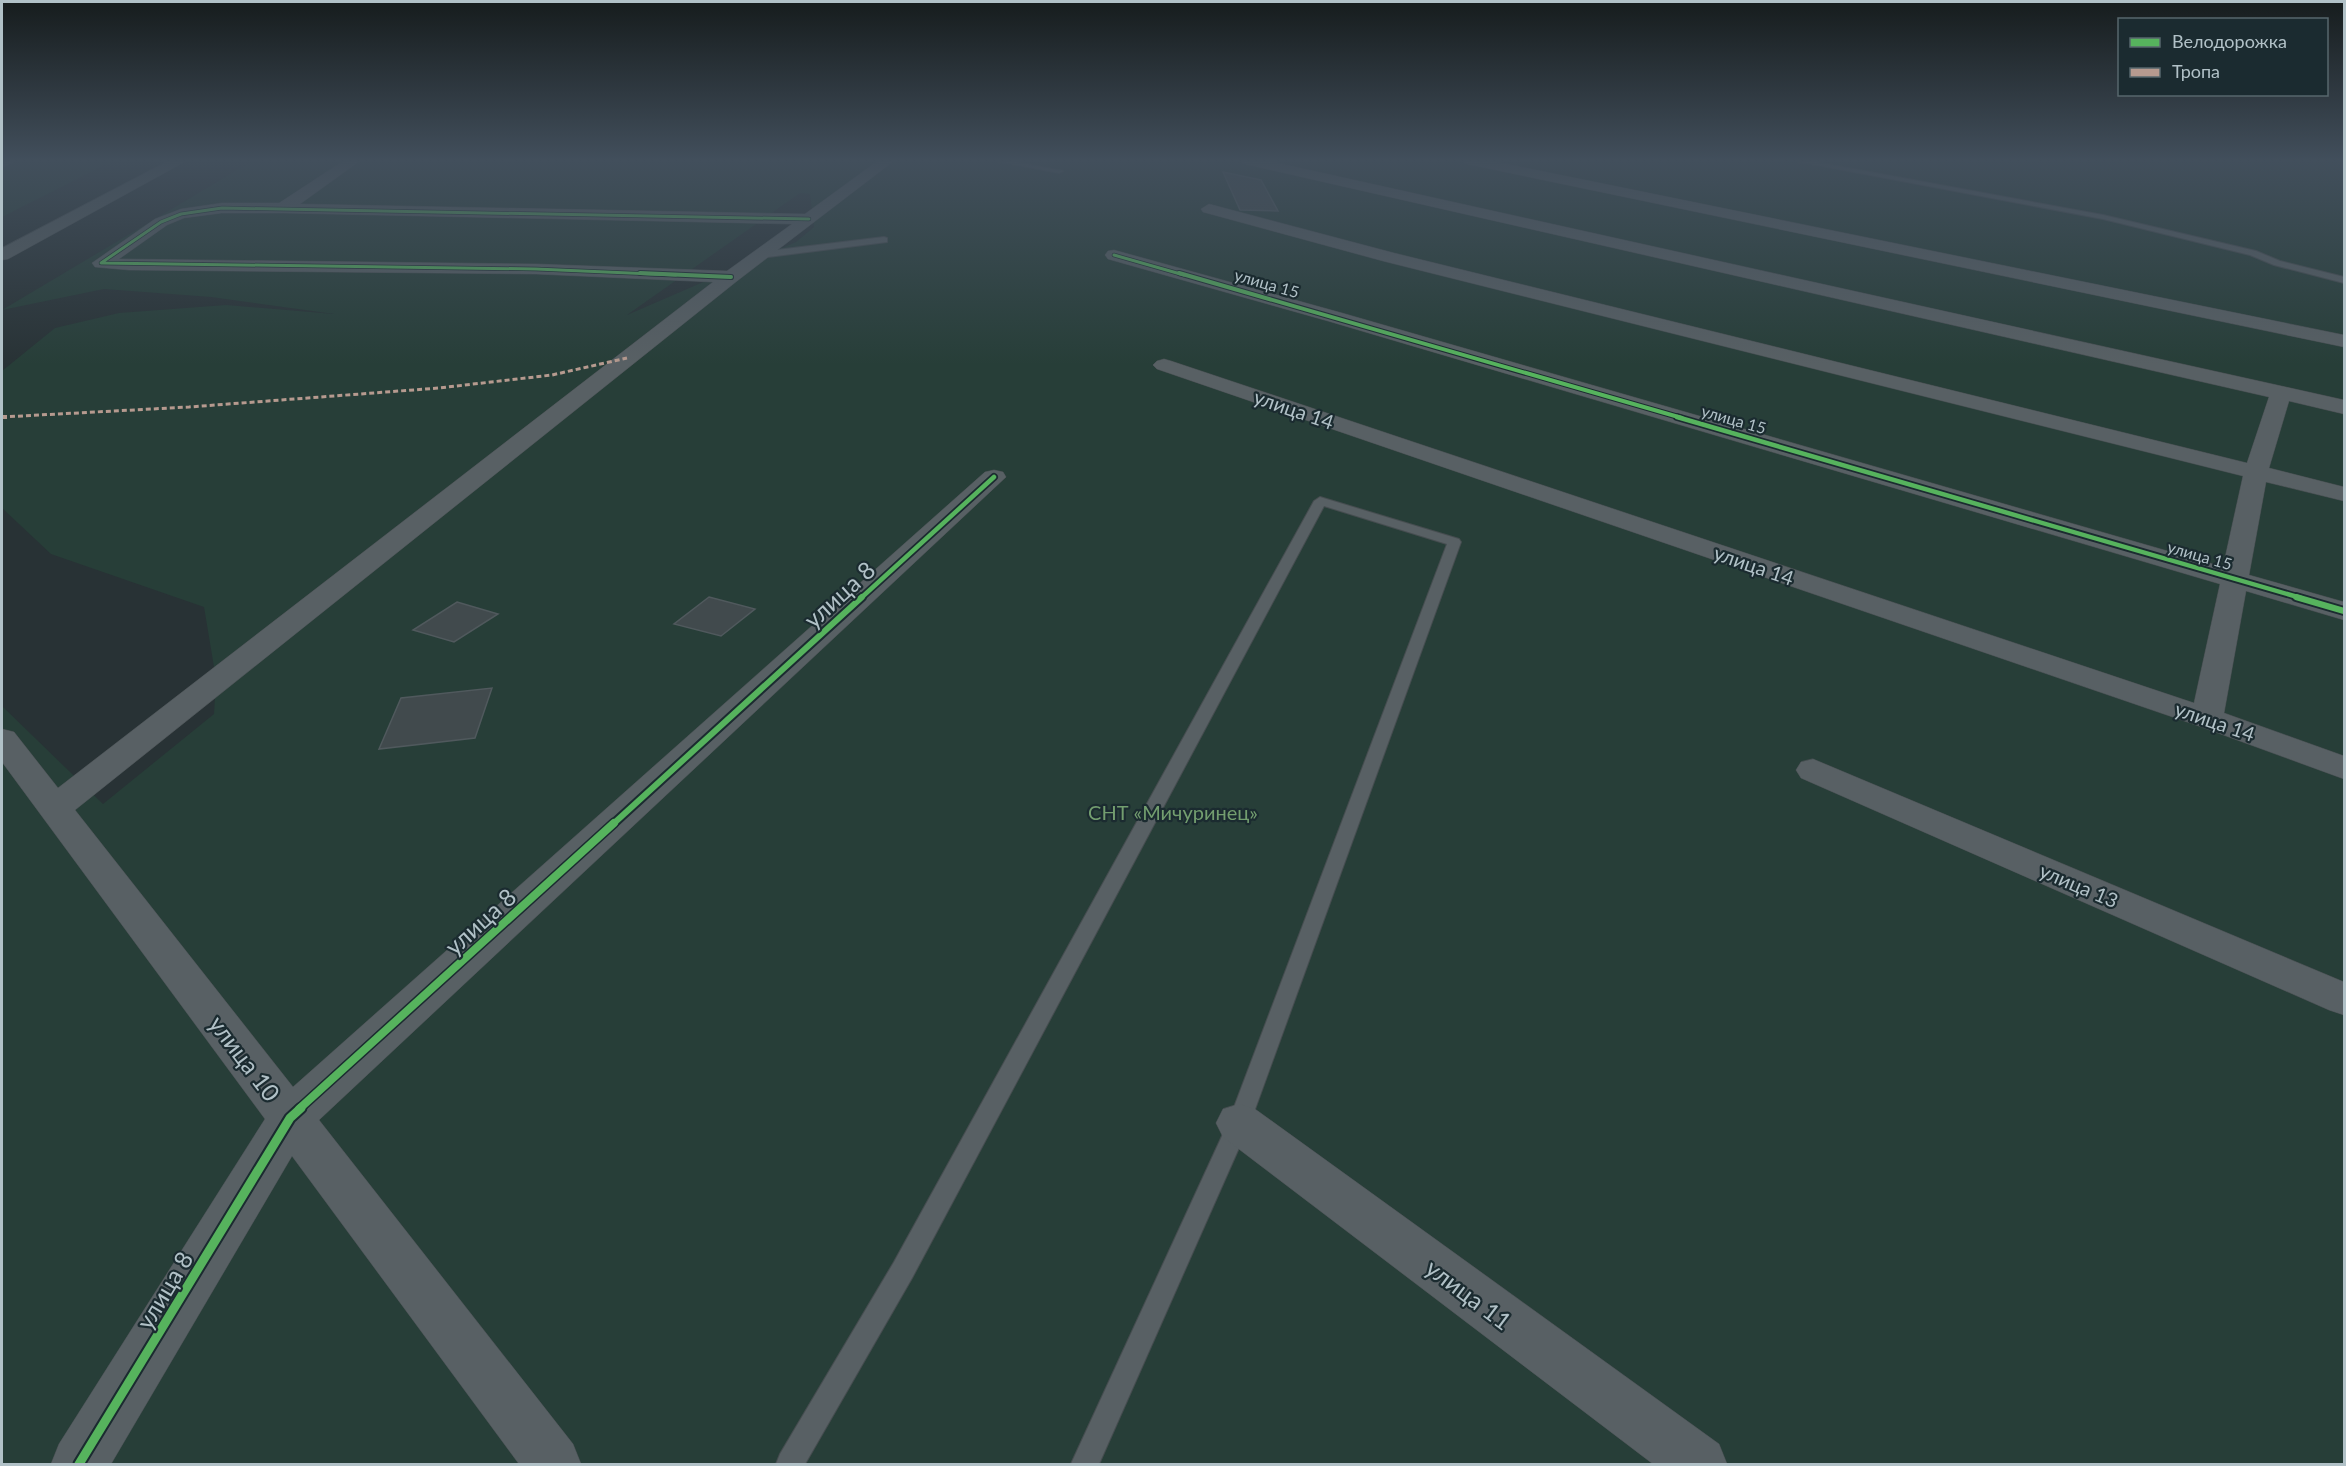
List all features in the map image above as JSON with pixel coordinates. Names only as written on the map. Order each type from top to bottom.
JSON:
[{"type":"main road","points":[[2,255],[52,228]]},
{"type":"street","points":[[154,228],[102,260],[101,263],[115,265],[536,269],[731,277]]},
{"type":"street","points":[[56,807],[731,277],[796,228]]},
{"type":"street","points":[[1284,228],[1389,257],[2344,494]]},
{"type":"street","points":[[1551,228],[2281,392],[2344,404]]},
{"type":"street","points":[[1798,228],[2344,341]]},
{"type":"street","name":"улица 15","points":[[1114,255],[2344,611]]},
{"type":"street","name":"улица 14","points":[[1164,365],[2207,718],[2344,768]]},
{"type":"street","points":[[2207,718],[2256,472],[2281,392]]},
{"type":"street","name":"улица 8","points":[[79,1464],[290,1118],[994,477]]},
{"type":"street","name":"улица 10","points":[[2,739],[56,807],[553,1464]]},
{"type":"street","name":"улица 13","points":[[1813,770],[2344,999]]},
{"type":"street","name":"улица 11","points":[[1239,1123],[1699,1464]]},
{"type":"lane","points":[[2151,228],[2253,253],[2277,263],[2344,280]]},
{"type":"lane","points":[[760,255],[884,240]]},
{"type":"lane","points":[[790,1464],[903,1270],[1320,501],[1454,542],[1239,1123],[1085,1464]]},
{"type":"green space","name":"СНТ «Мичуринец»","points":[[139,228],[750,228],[627,315],[796,242],[812,228],[2344,228],[2344,1464],[2,1464],[2,706],[103,804],[214,714],[216,679],[204,607],[51,554],[2,508],[2,371],[55,328],[119,313],[226,305],[334,314],[211,297],[104,289],[2,310]]},
{"type":"building","points":[[709,597],[755,609],[721,636],[674,624]]},
{"type":"building","points":[[457,602],[498,614],[454,642],[413,630]]},
{"type":"building","points":[[492,688],[475,738],[379,749],[401,698]]},
{"type":"marked path","points":[[2,417],[189,407],[439,388],[552,375],[627,358]]},
{"type":"cycle path","points":[[152,228],[101,263],[536,269],[731,277]]},
{"type":"cycle path","points":[[1114,255],[1335,317],[2344,611]]},
{"type":"cycle path","points":[[79,1464],[290,1118],[994,477]]}]
